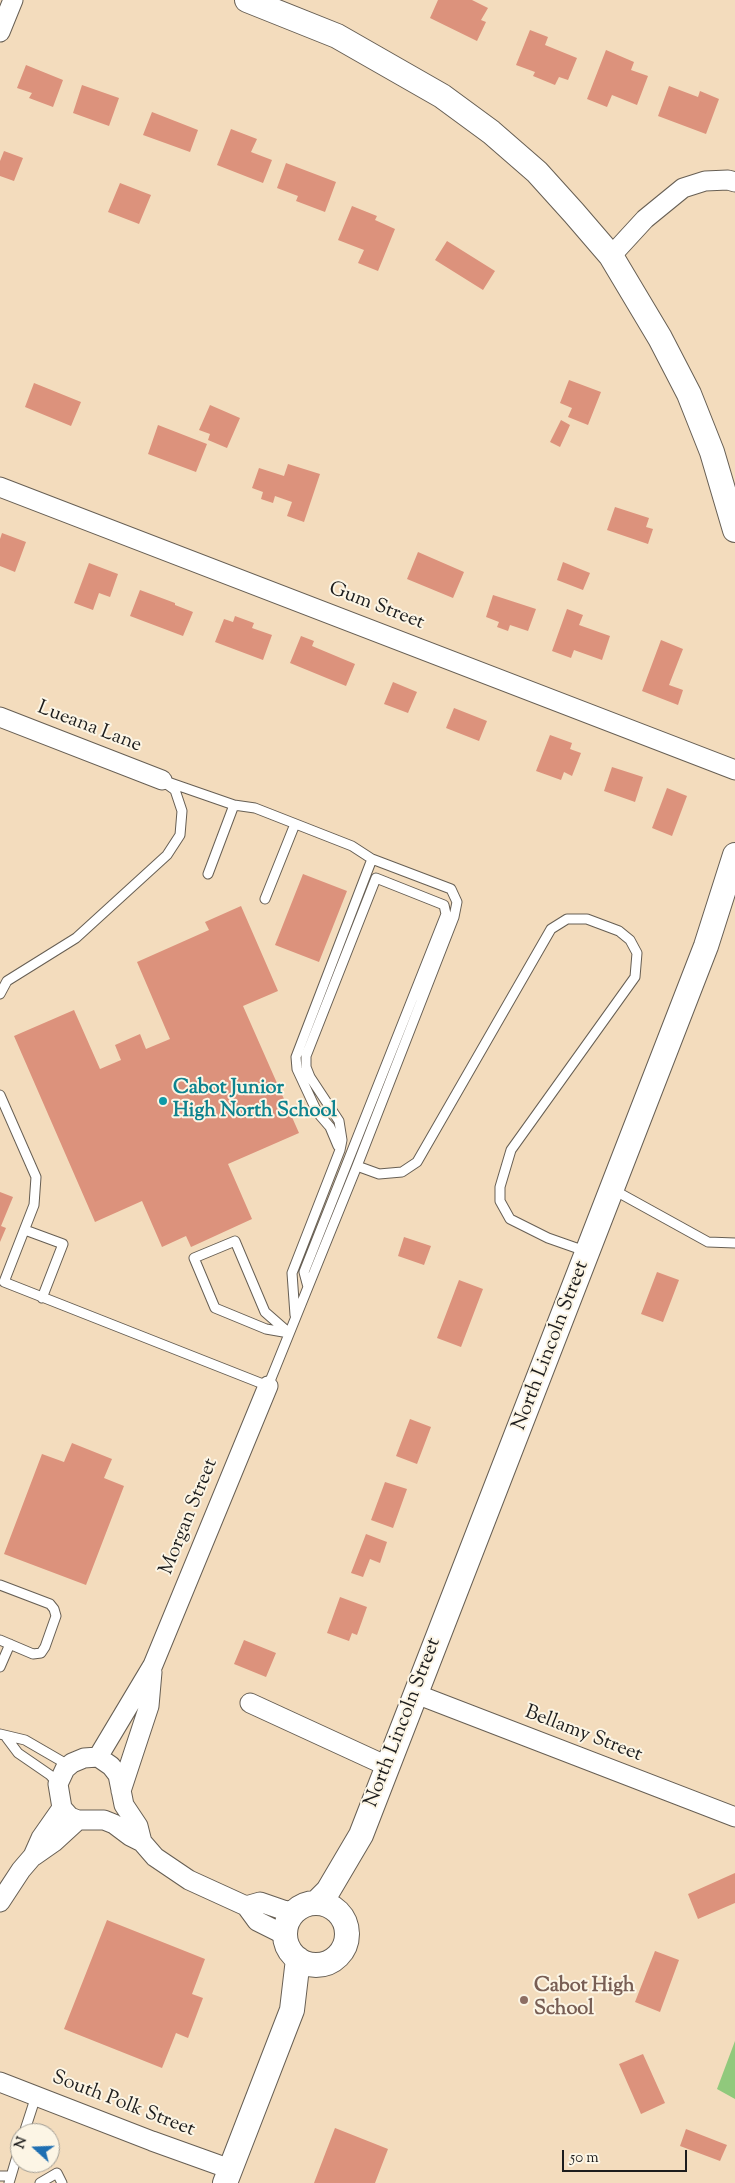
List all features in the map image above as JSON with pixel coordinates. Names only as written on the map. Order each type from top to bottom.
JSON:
[{"type":"street","points":[[0,32],[13,0]]},
{"type":"street","points":[[247,0],[337,36],[442,96],[491,132],[537,172],[611,256],[660,338],[689,394],[712,452],[735,530]]},
{"type":"street","points":[[611,256],[645,219],[683,188],[705,181],[728,180],[735,182]]},
{"type":"street","name":"Gum Street","points":[[0,487],[735,770]]},
{"type":"street","name":"Lueana Lane","points":[[0,717],[162,780]]},
{"type":"street","name":"North Lincoln Street","points":[[316,1908],[361,1834],[706,946],[735,855]]},
{"type":"street","name":"Morgan Street","points":[[98,1757],[153,1665],[268,1386]]},
{"type":"street","name":"Morgan Street","points":[[104,1820],[117,1807],[149,1706],[153,1665]]},
{"type":"street","name":"Bellamy Street","points":[[416,1694],[735,1817]]},
{"type":"street","points":[[250,1703],[387,1766]]},
{"type":"street","points":[[142,1842],[138,1826],[124,1804],[118,1775],[111,1766],[98,1757],[84,1758],[72,1763],[65,1769],[58,1784],[62,1808],[70,1816],[78,1820],[104,1820],[114,1824],[142,1842],[155,1857],[189,1880],[246,1906],[256,1921],[281,1933],[286,1939],[292,1954],[305,1962],[323,1964],[333,1960],[345,1945],[347,1927],[340,1914],[316,1908],[286,1911],[260,1902],[246,1906]]},
{"type":"street","points":[[1,1899],[33,1856],[42,1838],[62,1808]]},
{"type":"street","points":[[33,1856],[54,1842],[78,1820]]},
{"type":"street","points":[[286,1939],[287,1923],[316,1908]]},
{"type":"street","points":[[228,2176],[292,2010],[305,1962]]},
{"type":"street","name":"South Polk Street","points":[[0,2082],[152,2141],[228,2176]]},
{"type":"lane","points":[[0,1095],[36,1177],[34,1205],[4,1282],[268,1386],[357,1166],[454,917],[457,902],[451,889],[372,859],[352,846],[255,808],[234,805],[162,780]]},
{"type":"lane","points":[[0,994],[7,981],[76,938],[168,855],[180,835],[182,811],[175,790],[162,780]]},
{"type":"lane","points":[[208,874],[234,805]]},
{"type":"lane","points":[[264,899],[295,824]]},
{"type":"lane","points":[[340,1150],[336,1137],[317,1112],[297,1069],[296,1057],[372,859]]},
{"type":"lane","points":[[296,1318],[292,1273],[340,1150],[342,1140],[339,1121],[310,1077],[306,1067],[306,1056],[376,878],[444,905],[446,914],[304,1272],[308,1286]]},
{"type":"lane","points":[[357,1166],[378,1174],[402,1172],[418,1162],[551,929],[567,919],[587,918],[620,931],[630,940],[638,953],[635,977],[512,1150],[500,1187],[500,1201],[510,1219],[548,1238],[588,1252]]},
{"type":"lane","points":[[612,1189],[708,1242],[735,1243]]},
{"type":"lane","points":[[25,1230],[62,1244],[42,1298]]},
{"type":"lane","points":[[235,1241],[265,1312],[289,1333],[266,1330],[215,1308],[194,1258],[235,1241]]},
{"type":"lane","points":[[0,1585],[50,1604],[56,1616],[41,1653],[33,1654],[0,1640]]},
{"type":"lane","points":[[0,1667],[10,1644]]},
{"type":"lane","points":[[3,1736],[25,1740],[63,1762],[72,1763]]},
{"type":"lane","points":[[3,1736],[18,1753],[50,1775],[58,1784]]},
{"type":"lane","points":[[27,2123],[36,2096]]},
{"type":"lane","points":[[40,2183],[57,2173],[62,2183]]},
{"type":"lane","points":[[0,2176],[10,2180]]},
{"type":"green space","points":[[735,2041],[735,2099],[717,2089]]},
{"type":"building","points":[[438,0],[472,0],[488,8],[481,20],[486,22],[477,41],[430,18]]},
{"type":"building","points":[[530,30],[548,37],[545,45],[577,58],[568,80],[559,77],[555,85],[533,76],[535,72],[516,65]]},
{"type":"building","points":[[606,50],[634,62],[631,70],[648,76],[637,105],[612,95],[607,107],[587,99]]},
{"type":"building","points":[[26,65],[63,80],[53,107],[29,98],[32,93],[17,88]]},
{"type":"building","points":[[82,85],[119,98],[109,126],[73,113]]},
{"type":"building","points":[[669,86],[698,97],[700,91],[719,99],[706,134],[658,116]]},
{"type":"building","points":[[152,112],[198,130],[190,152],[143,135]]},
{"type":"building","points":[[231,129],[257,139],[251,152],[272,160],[263,183],[217,165]]},
{"type":"building","points":[[4,151],[23,158],[14,181],[0,176],[0,161]]},
{"type":"building","points":[[286,163],[336,182],[325,212],[296,201],[298,196],[277,188]]},
{"type":"building","points":[[120,183],[151,195],[139,224],[108,212]]},
{"type":"building","points":[[352,206],[377,216],[375,220],[395,229],[378,271],[358,263],[364,250],[338,240]]},
{"type":"building","points":[[447,241],[495,271],[483,290],[435,260]]},
{"type":"building","points":[[569,380],[601,392],[588,425],[568,417],[572,408],[560,403]]},
{"type":"building","points":[[34,383],[81,402],[71,426],[25,407]]},
{"type":"building","points":[[210,405],[240,418],[227,448],[208,440],[210,434],[199,430]]},
{"type":"building","points":[[561,420],[570,425],[560,447],[550,442]]},
{"type":"building","points":[[158,425],[207,444],[196,472],[148,454]]},
{"type":"building","points":[[288,464],[320,474],[304,522],[287,516],[292,502],[275,496],[273,503],[261,499],[263,492],[252,488],[259,468],[284,476]]},
{"type":"building","points":[[615,507],[649,518],[646,527],[653,529],[648,544],[607,530]]},
{"type":"building","points":[[2,533],[26,542],[15,572],[0,566],[0,539]]},
{"type":"building","points":[[418,552],[464,572],[453,598],[407,579]]},
{"type":"building","points":[[563,562],[590,573],[583,590],[557,580]]},
{"type":"building","points":[[89,563],[118,574],[110,597],[99,593],[93,610],[74,603]]},
{"type":"building","points":[[140,590],[193,612],[183,636],[130,616]]},
{"type":"building","points":[[493,595],[536,609],[528,631],[510,625],[508,631],[497,627],[499,622],[486,617]]},
{"type":"building","points":[[567,609],[583,615],[579,625],[610,636],[602,660],[574,650],[571,658],[552,651]]},
{"type":"building","points":[[235,616],[254,623],[252,628],[272,635],[263,660],[215,642],[224,619],[233,622]]},
{"type":"building","points":[[301,636],[314,641],[312,646],[355,664],[346,686],[290,663]]},
{"type":"building","points":[[661,640],[683,649],[669,685],[683,690],[678,705],[642,691]]},
{"type":"building","points":[[393,682],[417,692],[408,713],[384,704]]},
{"type":"building","points":[[454,708],[487,721],[479,741],[446,728]]},
{"type":"building","points":[[550,735],[572,743],[570,749],[581,753],[572,776],[564,772],[561,780],[536,771]]},
{"type":"building","points":[[612,767],[643,777],[635,802],[604,791]]},
{"type":"building","points":[[667,788],[687,796],[672,836],[652,828]]},
{"type":"building","points":[[303,874],[347,891],[319,962],[275,945]]},
{"type":"building","name":"Cabot Junior High North School","points":[[241,906],[278,991],[243,1006],[299,1133],[228,1164],[252,1219],[191,1247],[186,1236],[162,1247],[142,1201],[95,1222],[14,1036],[74,1010],[100,1069],[121,1060],[115,1045],[140,1034],[146,1049],[170,1039],[137,962],[209,930],[205,922]]},
{"type":"building","points":[[0,1192],[13,1197],[1,1226],[6,1228],[0,1242]]},
{"type":"building","points":[[404,1237],[431,1246],[424,1265],[398,1256]]},
{"type":"building","points":[[657,1272],[679,1280],[663,1322],[641,1314]]},
{"type":"building","points":[[459,1280],[483,1289],[461,1347],[437,1338]]},
{"type":"building","points":[[410,1419],[431,1427],[417,1464],[396,1456]]},
{"type":"building","points":[[72,1443],[112,1459],[104,1478],[124,1486],[86,1585],[4,1554],[42,1454],[64,1462]]},
{"type":"building","points":[[385,1482],[407,1489],[393,1528],[371,1520]]},
{"type":"building","points":[[366,1534],[387,1542],[380,1563],[370,1559],[363,1577],[351,1573]]},
{"type":"building","points":[[340,1597],[367,1607],[357,1635],[352,1633],[349,1641],[327,1633]]},
{"type":"building","points":[[244,1640],[276,1653],[266,1677],[234,1664]]},
{"type":"building","points":[[735,1873],[735,1903],[698,1919],[688,1894]]},
{"type":"building","points":[[107,1920],[205,1959],[192,1994],[203,1998],[188,2038],[176,2033],[162,2068],[64,2029]]},
{"type":"building","points":[[655,1951],[679,1960],[660,2012],[635,2002]]},
{"type":"building","points":[[643,2054],[665,2103],[641,2114],[619,2064]]},
{"type":"building","points":[[335,2128],[388,2149],[375,2183],[314,2183]]},
{"type":"building","points":[[686,2129],[727,2145],[720,2161],[680,2146]]},
{"type":"place","name":"Cabot Junior High North School","points":[[163,1101]]},
{"type":"place","name":"Cabot High School","points":[[524,2000]]}]
